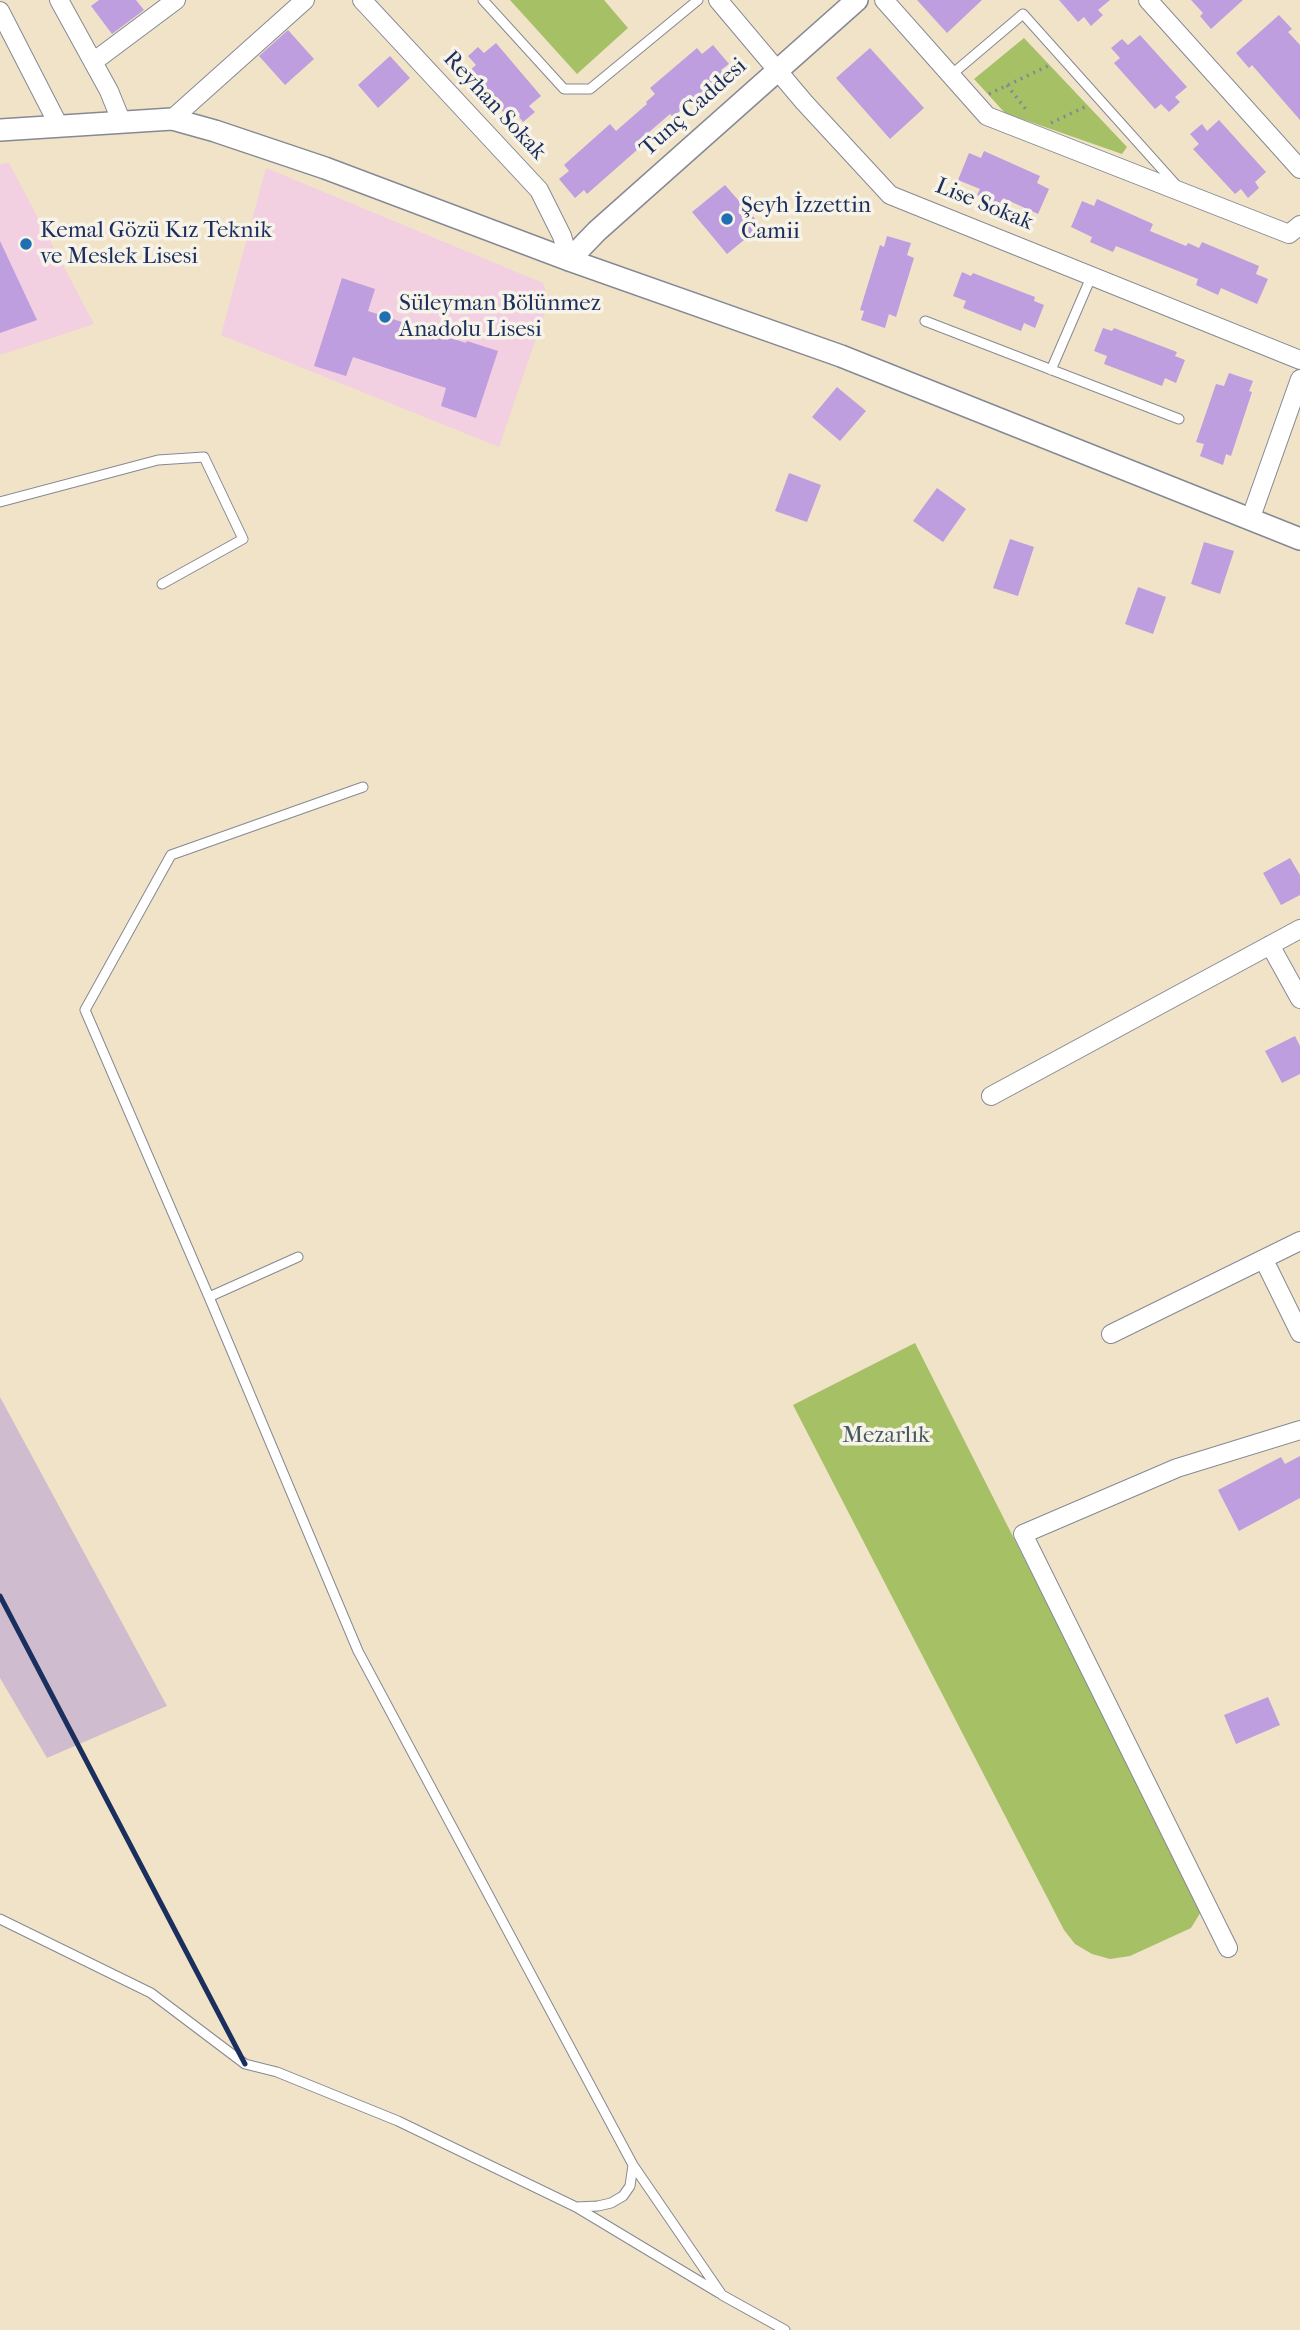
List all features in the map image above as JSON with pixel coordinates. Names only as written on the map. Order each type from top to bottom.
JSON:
[{"type":"street","points":[[59,0],[108,90],[122,123]]},
{"type":"street","points":[[93,62],[176,0]]},
{"type":"street","points":[[172,119],[305,0]]},
{"type":"street","name":"Reyhan Sokak","points":[[362,0],[539,190],[562,236],[569,260]]},
{"type":"street","name":"Lise Sokak","points":[[718,0],[890,195],[1300,360]]},
{"type":"street","name":"Tunç Caddesi","points":[[569,260],[597,231],[857,0]]},
{"type":"street","points":[[884,0],[988,116],[1035,130],[1289,234],[1300,225]]},
{"type":"street","points":[[1148,0],[1300,169]]},
{"type":"street","points":[[0,11],[59,126]]},
{"type":"street","points":[[0,130],[172,119],[325,168],[569,260],[841,356],[1300,540]]},
{"type":"street","points":[[1250,520],[1299,383]]},
{"type":"street","points":[[991,1096],[1300,929]]},
{"type":"street","points":[[1270,945],[1300,999]]},
{"type":"street","points":[[1111,1334],[1300,1241]]},
{"type":"street","points":[[1264,1260],[1300,1333]]},
{"type":"street","points":[[1228,1948],[1023,1534],[1177,1468],[1300,1430]]},
{"type":"lane","points":[[483,0],[565,89],[590,89],[698,0]]},
{"type":"lane","points":[[951,75],[1023,14],[1182,192]]},
{"type":"lane","points":[[1051,370],[1092,275]]},
{"type":"lane","points":[[925,321],[1179,419]]},
{"type":"lane","points":[[0,502],[158,460],[204,457],[243,539],[162,584]]},
{"type":"lane","points":[[363,786],[171,855],[85,1010],[358,1651],[632,2165],[722,2295]]},
{"type":"lane","points":[[209,1297],[298,1257]]},
{"type":"lane","points":[[0,1919],[150,1993],[245,2064],[276,2072],[398,2122],[576,2207],[785,2330]]},
{"type":"lane","points":[[576,2207],[611,2203],[622,2196],[630,2186],[632,2165]]},
{"type":"path","points":[[974,101],[1063,59]]},
{"type":"path","points":[[1007,85],[1035,130],[1100,100]]},
{"type":"shaded area","name":"Kemal Gözü Kız Teknik ve Meslek Lisesi","points":[[9,163],[94,324],[0,355],[0,164]]},
{"type":"shaded area","name":"Süleyman Bölünmez Anadolu Lisesi","points":[[266,168],[543,283],[549,300],[499,447],[221,335]]},
{"type":"shaded area","points":[[0,1397],[167,1706],[47,1758],[0,1678]]},
{"type":"green space","points":[[510,0],[604,0],[628,28],[577,74]]},
{"type":"green space","points":[[1024,38],[1127,147],[1122,154],[1005,113],[974,79]]},
{"type":"green space","name":"Mezarlık","points":[[915,1343],[1202,1910],[1191,1928],[1130,1956],[1110,1959],[1092,1954],[1075,1944],[1064,1930],[793,1405]]},
{"type":"building","points":[[99,0],[136,0],[144,10],[112,34],[91,6]]},
{"type":"building","points":[[917,0],[982,0],[947,33]]},
{"type":"building","points":[[1059,0],[1110,0],[1098,10],[1103,15],[1091,26],[1084,17],[1078,22]]},
{"type":"building","points":[[1191,0],[1243,0],[1211,29],[1200,16],[1203,13]]},
{"type":"building","points":[[1279,15],[1292,29],[1288,32],[1300,45],[1300,120],[1252,65],[1249,68],[1236,53]]},
{"type":"building","points":[[288,30],[314,59],[285,85],[259,56]]},
{"type":"building","points":[[1140,35],[1187,87],[1175,97],[1180,102],[1169,112],[1161,104],[1155,109],[1114,63],[1120,58],[1111,48],[1122,39],[1128,45]]},
{"type":"building","points":[[496,43],[541,96],[529,106],[535,112],[523,122],[516,113],[509,119],[469,71],[476,65],[468,56],[478,47],[484,53]]},
{"type":"building","points":[[713,45],[729,64],[721,70],[724,73],[673,117],[670,114],[641,139],[643,141],[635,147],[637,150],[587,194],[584,190],[575,198],[559,179],[569,171],[564,165],[610,124],[616,131],[647,104],[655,94],[650,88],[697,48],[702,54]]},
{"type":"building","points":[[870,48],[924,108],[890,139],[836,78]]},
{"type":"building","points":[[390,56],[410,78],[378,108],[358,85]]},
{"type":"building","points":[[1219,120],[1266,172],[1255,182],[1259,188],[1248,198],[1241,189],[1235,194],[1193,149],[1199,144],[1190,134],[1202,124],[1207,131]]},
{"type":"building","points":[[984,151],[1040,176],[1037,183],[1049,189],[1038,214],[1003,198],[1000,205],[977,195],[980,189],[958,180],[969,153],[981,158]]},
{"type":"building","name":"Şeyh İzzettin Camii","points":[[725,185],[739,201],[747,195],[756,207],[750,213],[761,226],[727,254],[692,212]]},
{"type":"building","points":[[1097,199],[1153,224],[1150,231],[1186,246],[1188,243],[1199,248],[1202,242],[1259,266],[1256,274],[1268,279],[1257,304],[1221,288],[1218,295],[1196,285],[1198,279],[1116,246],[1113,252],[1090,242],[1092,237],[1071,227],[1082,201],[1094,206]]},
{"type":"building","points":[[887,236],[911,243],[907,255],[914,258],[896,317],[889,314],[885,328],[861,320],[864,311],[860,310],[880,245],[884,247]]},
{"type":"building","points":[[0,241],[37,320],[0,333]]},
{"type":"building","points":[[962,272],[971,276],[973,273],[1035,297],[1034,301],[1044,305],[1035,328],[1024,323],[1021,331],[963,308],[966,301],[953,296]]},
{"type":"building","points":[[342,278],[375,289],[368,311],[498,351],[476,418],[441,406],[446,388],[353,357],[346,376],[314,366]]},
{"type":"building","points":[[1103,328],[1112,331],[1114,328],[1177,352],[1175,356],[1185,360],[1176,383],[1165,378],[1162,386],[1104,364],[1107,356],[1094,351]]},
{"type":"building","points":[[1229,373],[1253,381],[1249,391],[1252,392],[1231,456],[1226,454],[1223,465],[1200,456],[1204,444],[1196,442],[1216,384],[1224,386]]},
{"type":"building","points":[[837,387],[866,411],[840,441],[812,417]]},
{"type":"building","points":[[789,473],[821,485],[807,522],[775,511]]},
{"type":"building","points":[[937,488],[966,509],[943,542],[913,521]]},
{"type":"building","points":[[1010,539],[1034,547],[1018,596],[993,588]]},
{"type":"building","points":[[1204,542],[1234,551],[1220,594],[1191,584]]},
{"type":"building","points":[[1138,587],[1166,597],[1153,634],[1125,624]]},
{"type":"building","points":[[1290,858],[1300,875],[1300,895],[1281,905],[1263,873]]},
{"type":"building","points":[[1295,1036],[1300,1046],[1300,1074],[1282,1083],[1265,1051]]},
{"type":"building","points":[[1300,1456],[1300,1498],[1239,1531],[1218,1490],[1281,1457],[1285,1464]]},
{"type":"building","points":[[1268,1697],[1280,1725],[1236,1744],[1224,1715]]},
{"type":"railway","points":[[0,1596],[245,2064]]},
{"type":"place","name":"Şeyh İzzettin Camii","points":[[727,219]]},
{"type":"place","name":"Kemal Gözü Kız Teknik ve Meslek Lisesi","points":[[26,244]]},
{"type":"place","name":"Süleyman Bölünmez Anadolu Lisesi","points":[[385,317]]}]
